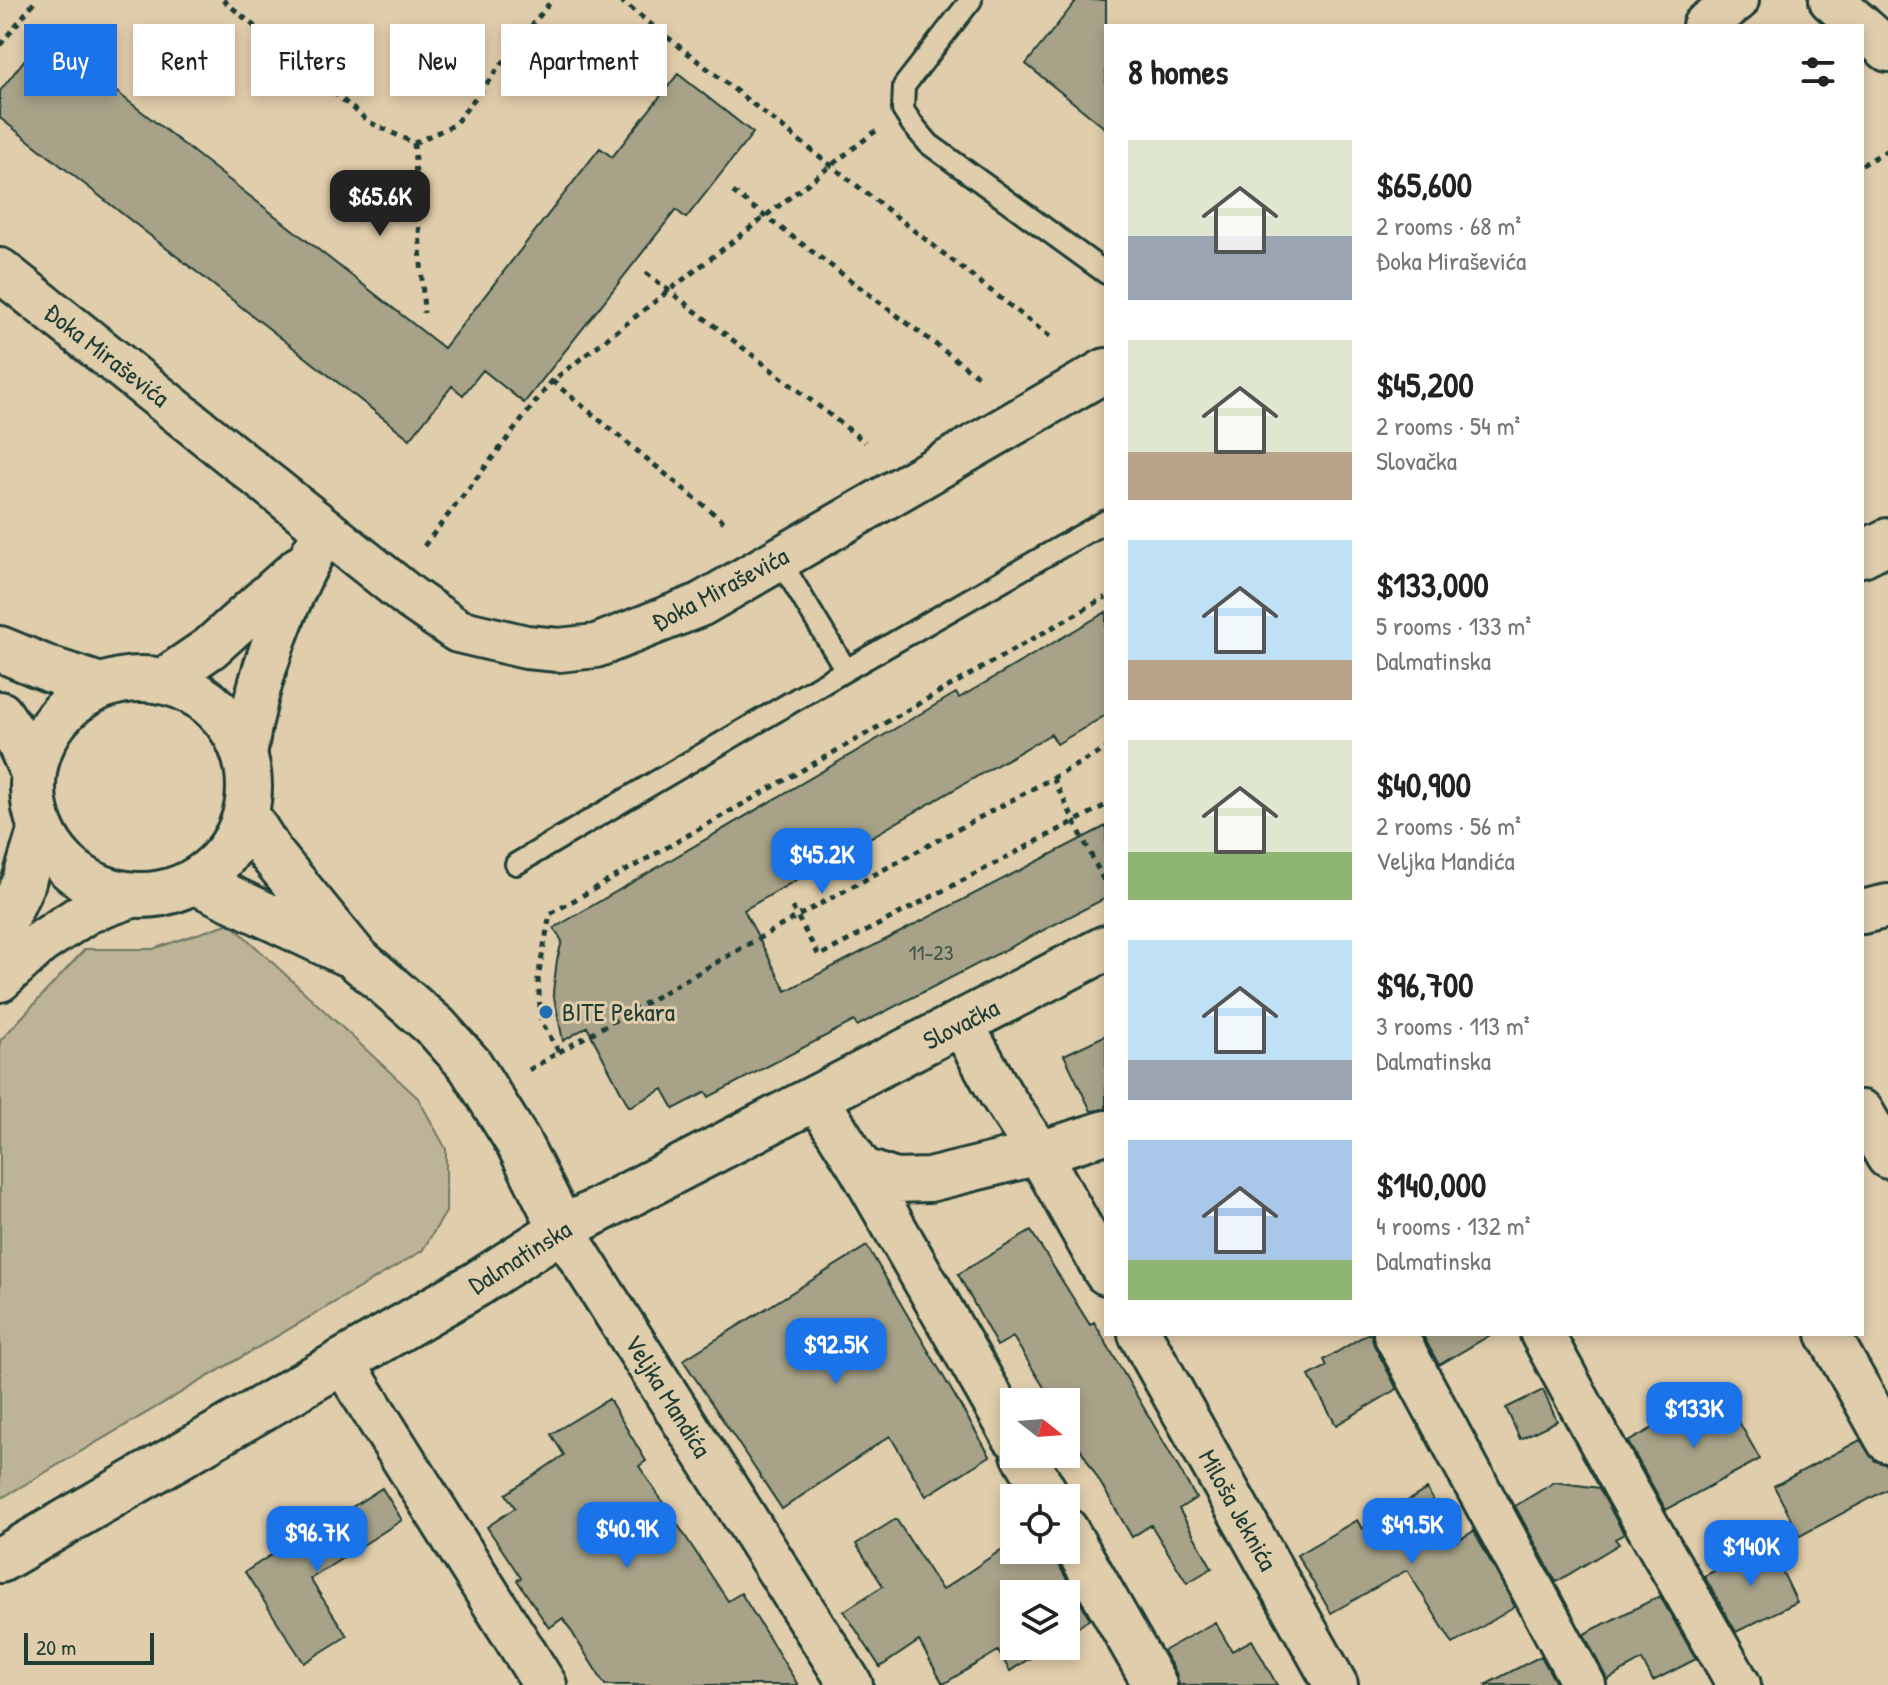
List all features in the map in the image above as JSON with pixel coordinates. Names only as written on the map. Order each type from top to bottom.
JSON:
[{"type":"street","points":[[1707,24],[1737,0]]},
{"type":"street","points":[[1831,0],[1858,24]]},
{"type":"street","points":[[1864,30],[1888,50]]},
{"type":"street","name":"Đoka Miraševića","points":[[0,270],[316,546],[412,599],[458,631],[526,647],[559,650],[596,646],[700,605],[1104,371]]},
{"type":"street","points":[[1864,553],[1888,541]]},
{"type":"street","points":[[163,680],[210,648],[316,546]]},
{"type":"street","points":[[0,980],[40,943],[87,912],[132,896],[164,893],[194,881],[217,864],[234,842],[246,814],[249,784],[245,755],[251,712],[262,674],[316,546]]},
{"type":"street","points":[[0,649],[100,686]]},
{"type":"street","points":[[132,896],[95,885],[73,873],[53,852],[40,828],[33,801],[33,773],[40,746],[53,722],[72,703],[100,686],[131,678],[163,680],[190,688],[213,705],[232,728],[245,755]]},
{"type":"street","points":[[0,714],[19,742],[33,773]]},
{"type":"street","points":[[246,814],[271,854],[356,958],[454,1044],[518,1142],[562,1229]]},
{"type":"street","points":[[0,933],[24,881],[40,828]]},
{"type":"street","points":[[194,881],[356,958]]},
{"type":"street","points":[[1864,912],[1888,906]]},
{"type":"street","name":"Slovačka","points":[[817,1099],[1104,949]]},
{"type":"street","points":[[961,1023],[1104,1269]]},
{"type":"street","points":[[817,1099],[861,1169],[1000,1412]]},
{"type":"street","name":"Dalmatinska","points":[[0,1560],[477,1284],[562,1229],[817,1099]]},
{"type":"street","points":[[1864,1115],[1888,1157]]},
{"type":"street","points":[[861,1169],[895,1181],[929,1180],[1039,1153],[1104,1133]]},
{"type":"street","name":"Veljka Mandića","points":[[562,1229],[851,1685]]},
{"type":"street","name":"Miloša Jeknića","points":[[1141,1336],[1336,1685]]},
{"type":"street","points":[[1396,1336],[1584,1685]]},
{"type":"street","points":[[1543,1336],[1739,1685]]},
{"type":"street","points":[[1829,1336],[1888,1441]]},
{"type":"street","points":[[342,1361],[545,1685]]},
{"type":"street","points":[[1080,1554],[1155,1685]]},
{"type":"lane","points":[[971,0],[904,86],[903,110],[929,144],[1104,272]]},
{"type":"lane","points":[[516,864],[1104,522]]},
{"type":"lane","points":[[779,559],[846,670]]},
{"type":"path","points":[[0,45],[36,0]]},
{"type":"path","points":[[223,0],[369,122],[414,143],[454,125],[552,0]]},
{"type":"path","points":[[620,0],[1050,337]]},
{"type":"path","points":[[424,546],[552,381],[903,110]]},
{"type":"path","points":[[414,143],[424,313]]},
{"type":"path","points":[[1864,164],[1888,150]]},
{"type":"path","points":[[733,192],[979,377]]},
{"type":"path","points":[[646,273],[865,442]]},
{"type":"path","points":[[552,381],[724,522]]},
{"type":"path","points":[[559,1052],[541,1021],[538,978],[550,914],[1104,598]]},
{"type":"path","points":[[529,1070],[798,916],[1104,750]]},
{"type":"path","points":[[1053,778],[1104,881]]},
{"type":"path","points":[[792,907],[819,956],[1104,806]]},
{"type":"shaded area","points":[[230,923],[418,1098],[446,1149],[446,1212],[422,1251],[0,1499],[0,1041],[85,949],[153,949]]},
{"type":"building","points":[[1077,0],[1106,0],[1104,127],[1026,64]]},
{"type":"building","points":[[24,60],[24,96],[117,96],[117,92],[444,348],[600,148],[612,157],[661,96],[667,96],[667,88],[678,74],[753,133],[686,218],[676,210],[524,403],[483,370],[463,395],[452,386],[410,439],[0,118],[0,91]]},
{"type":"building","points":[[1104,613],[1104,716],[1057,744],[1051,734],[744,910],[786,991],[1104,827],[1104,899],[857,1026],[854,1021],[709,1097],[706,1092],[674,1109],[663,1089],[629,1107],[587,1027],[563,1041],[553,992],[562,941],[554,928],[956,693],[959,698]]},
{"type":"building","points":[[1104,1036],[1104,1109],[1091,1111],[1064,1055]]},
{"type":"building","points":[[1031,1231],[1090,1325],[1094,1322],[1196,1498],[1179,1509],[1212,1568],[1187,1583],[1151,1525],[1132,1537],[1080,1448],[1080,1388],[1044,1388],[1013,1337],[997,1346],[958,1274]]},
{"type":"building","points":[[867,1246],[990,1456],[926,1496],[890,1436],[782,1509],[683,1360]]},
{"type":"building","points":[[1364,1336],[1372,1336],[1397,1389],[1336,1425],[1309,1376],[1327,1366],[1324,1360]]},
{"type":"building","points":[[1423,1336],[1489,1336],[1439,1365]]},
{"type":"building","points":[[1543,1390],[1557,1421],[1520,1439],[1506,1408]]},
{"type":"building","points":[[1721,1390],[1760,1459],[1666,1510],[1628,1442]]},
{"type":"building","points":[[609,1399],[646,1461],[639,1466],[728,1601],[741,1593],[798,1685],[605,1685],[563,1618],[549,1628],[517,1580],[521,1578],[487,1527],[515,1508],[506,1494],[564,1455],[551,1434]]},
{"type":"building","points":[[1860,1440],[1875,1461],[1888,1465],[1888,1489],[1800,1536],[1774,1486]]},
{"type":"building","points":[[1555,1482],[1599,1488],[1624,1534],[1615,1539],[1619,1544],[1556,1582],[1515,1506]]},
{"type":"building","points":[[382,1488],[402,1520],[310,1579],[347,1636],[304,1663],[245,1572]]},
{"type":"building","points":[[1427,1489],[1457,1541],[1474,1531],[1515,1607],[1453,1644],[1407,1570],[1331,1613],[1297,1555],[1357,1520],[1362,1529]]},
{"type":"building","points":[[896,1519],[942,1590],[1000,1551],[1000,1564],[1058,1564],[1067,1580],[1000,1580],[1000,1654],[998,1651],[943,1684],[919,1641],[880,1667],[844,1611],[883,1586],[856,1544]]},
{"type":"building","points":[[1769,1544],[1797,1602],[1736,1632],[1704,1576]]},
{"type":"building","points":[[1660,1596],[1696,1659],[1653,1681],[1642,1660],[1607,1680],[1584,1634]]},
{"type":"building","points":[[1080,1602],[1090,1619],[1080,1625]]},
{"type":"building","points":[[1215,1622],[1232,1651],[1252,1640],[1277,1685],[1179,1685],[1163,1651]]},
{"type":"building","points":[[1541,1656],[1557,1685],[1485,1685]]},
{"type":"building","points":[[1003,1660],[1027,1660],[1010,1671]]},
{"type":"place","name":"BITE Pekara","points":[[546,1012]]}]
